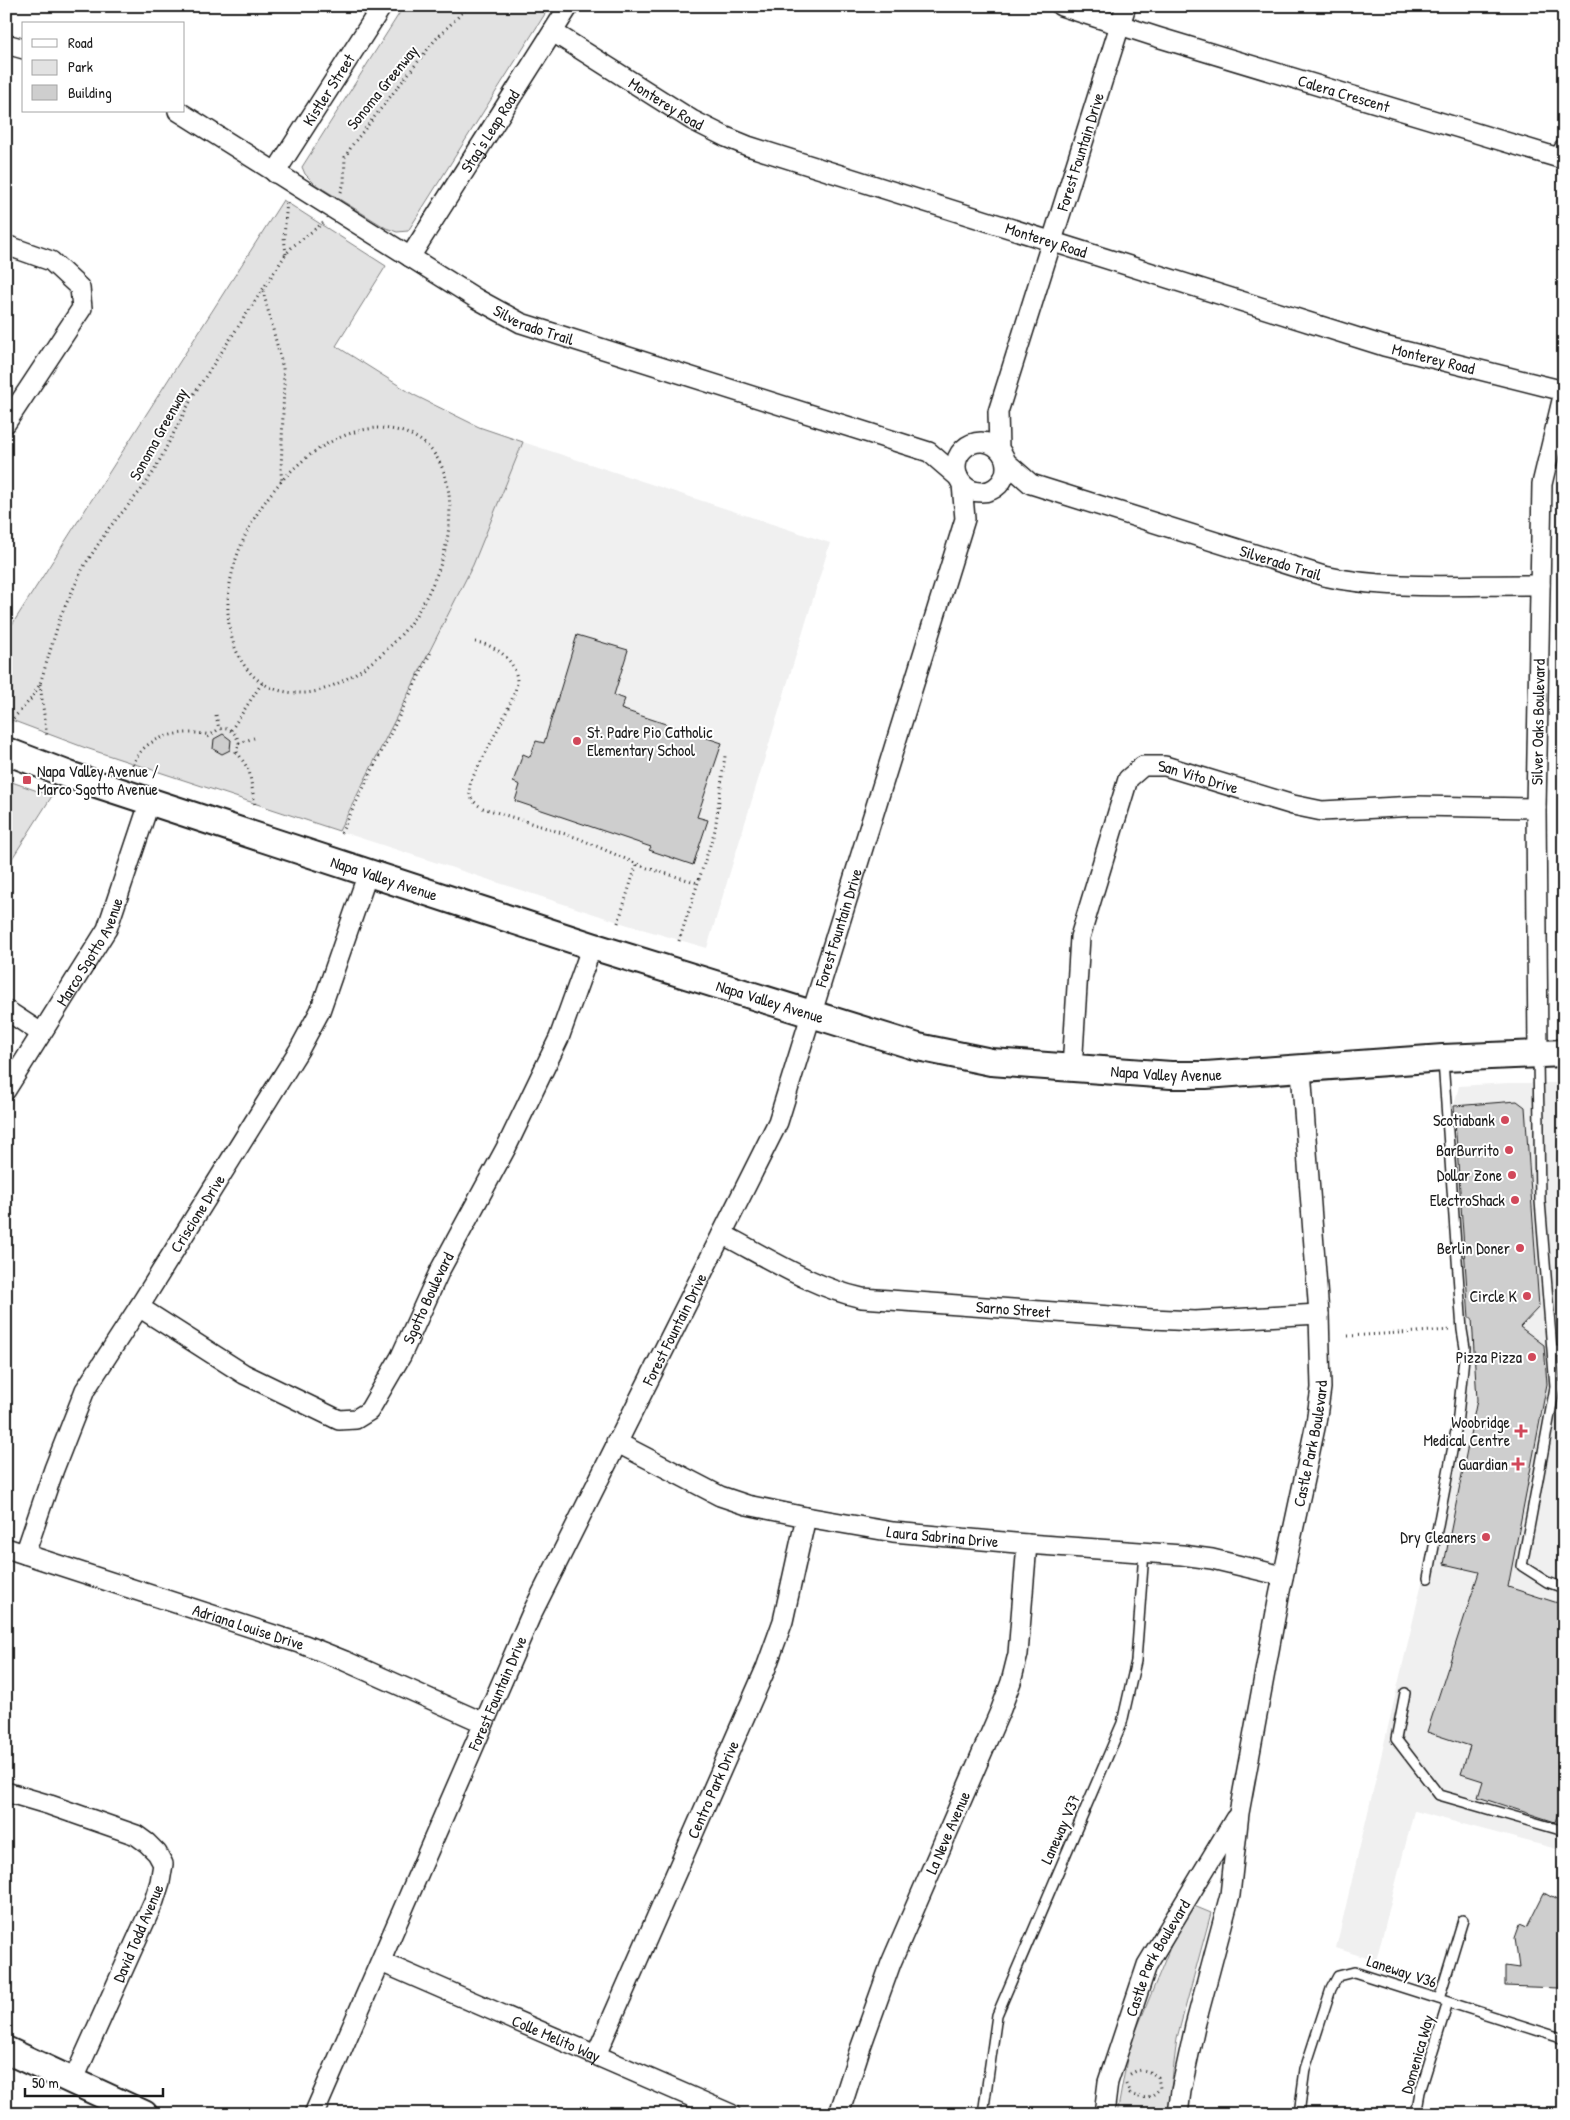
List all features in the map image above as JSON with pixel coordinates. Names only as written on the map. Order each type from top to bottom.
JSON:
[{"type":"street","name":"Stag's Leap Road","points":[[410,257],[569,6]]},
{"type":"street","points":[[1061,6],[1120,26]]},
{"type":"street","name":"Forest Fountain Drive","points":[[970,445],[998,412],[1126,6]]},
{"type":"street","name":"Kistler Street","points":[[276,173],[381,7]]},
{"type":"street","name":"Calera Crescent","points":[[1120,26],[1559,158],[1564,149]]},
{"type":"street","name":"Monterey Road","points":[[553,32],[692,120],[726,138],[1384,346],[1564,392]]},
{"type":"street","points":[[6,44],[22,48]]},
{"type":"street","name":"Silverado Trail","points":[[180,112],[410,257],[499,312],[521,323],[929,452],[960,480]]},
{"type":"street","points":[[6,245],[51,261],[80,288],[82,308],[6,423]]},
{"type":"street","name":"Silver Oaks Boulevard","points":[[1538,1054],[1536,808],[1542,484],[1564,392]]},
{"type":"street","name":"Forest Fountain Drive","points":[[998,412],[1002,455]]},
{"type":"street","points":[[988,443],[1002,455],[1005,477],[992,490],[974,492],[960,480],[956,461],[960,453],[970,445],[988,443]]},
{"type":"street","name":"Silverado Trail","points":[[929,452],[970,445]]},
{"type":"street","name":"Silverado Trail","points":[[1002,455],[1031,484]]},
{"type":"street","name":"Forest Fountain Drive","points":[[314,2114],[530,1615],[778,1122],[965,519],[960,480]]},
{"type":"street","name":"Silverado Trail","points":[[992,490],[1031,484],[1324,576],[1347,581],[1389,584],[1540,585]]},
{"type":"street","name":"Forest Fountain Drive","points":[[965,519],[992,490]]},
{"type":"street","name":"Napa Valley Avenue","points":[[6,751],[150,801],[592,946],[918,1047],[954,1055],[992,1062],[1072,1069],[1197,1075],[1301,1070],[1443,1058],[1564,1053]]},
{"type":"street","name":"San Vito Drive","points":[[1072,1069],[1080,937],[1128,779],[1143,766],[1165,766],[1293,805],[1322,810],[1416,806],[1536,808]]},
{"type":"street","name":"Marco Sgotto Avenue","points":[[6,1090],[107,930],[150,801]]},
{"type":"street","name":"Criscione Drive","points":[[25,1554],[54,1469],[85,1390],[140,1308],[299,1050],[320,1011],[368,873]]},
{"type":"street","name":"Sgotto Boulevard","points":[[140,1308],[244,1374],[339,1420],[356,1419],[369,1411],[400,1356],[440,1270],[506,1148],[559,1038],[592,946]]},
{"type":"street","points":[[6,1010],[41,1033]]},
{"type":"street","name":"Castle Park Boulevard","points":[[1178,2114],[1180,2091],[1194,2026],[1230,1895],[1239,1813],[1283,1576],[1316,1423],[1321,1388],[1319,1314],[1301,1070]]},
{"type":"street","name":"Sarno Street","points":[[722,1234],[817,1284],[839,1293],[862,1298],[1152,1320],[1195,1321],[1319,1314]]},
{"type":"street","name":"Laura Sabrina Drive","points":[[616,1442],[720,1496],[748,1505],[806,1517],[893,1532],[1212,1559],[1283,1576]]},
{"type":"street","name":"Centro Park Drive","points":[[596,2055],[766,1668],[783,1621],[806,1517]]},
{"type":"street","name":"La Neve Avenue","points":[[840,2114],[859,2052],[891,1963],[1011,1682],[1018,1654],[1027,1544]]},
{"type":"street","name":"Adriana Louise Drive","points":[[6,1548],[305,1645],[345,1660],[484,1722]]},
{"type":"street","name":"David Todd Avenue","points":[[6,1792],[136,1835],[157,1853],[163,1864],[154,1901],[73,2081]]},
{"type":"street","name":"Castle Park Boulevard","points":[[1104,2114],[1108,2082],[1147,1965],[1239,1813]]},
{"type":"street","name":"Colle Melito Way","points":[[381,1962],[731,2114]]},
{"type":"street","points":[[6,2050],[144,2114]]},
{"type":"lane","points":[[1538,1054],[1540,1201],[1555,1387],[1522,1566],[1547,1582],[1564,1588]]},
{"type":"lane","points":[[1428,1578],[1457,1425],[1465,1348],[1462,1330],[1443,1058]]},
{"type":"lane","points":[[1553,1350],[1564,1353]]},
{"type":"lane","name":"Laneway V37","points":[[983,2114],[997,2015],[1122,1723],[1136,1661],[1144,1552]]},
{"type":"lane","points":[[1405,1693],[1396,1739],[1439,1795],[1564,1831]]},
{"type":"lane","points":[[1438,1999],[1463,1920]]},
{"type":"lane","name":"Laneway V36","points":[[1299,2114],[1305,2070],[1331,1989],[1338,1976],[1354,1972],[1564,2039]]},
{"type":"lane","name":"Domenica Way","points":[[1416,2114],[1420,2092],[1448,2002]]},
{"type":"path","name":"Sonoma Greenway","points":[[339,197],[344,183],[345,157],[353,144],[435,40],[469,6]]},
{"type":"path","points":[[286,254],[284,237],[287,201]]},
{"type":"path","name":"Sonoma Greenway","points":[[10,722],[31,699],[40,684],[62,615],[84,566],[109,528],[142,489],[194,394],[286,254],[292,246],[323,223]]},
{"type":"path","points":[[263,291],[283,368],[280,472],[282,481]]},
{"type":"path","points":[[377,428],[407,432],[424,442],[432,451],[445,476],[449,503],[448,534],[437,573],[415,615],[397,640],[364,668],[333,686],[301,694],[278,691],[262,683],[246,668],[233,642],[228,618],[229,590],[234,569],[253,521],[263,504],[282,481],[313,452],[343,436],[356,431],[377,428]]},
{"type":"path","points":[[475,642],[491,646],[504,656],[515,672],[517,682],[509,703],[471,781],[469,788],[472,801],[483,808],[578,838],[637,863],[698,883]]},
{"type":"path","points":[[341,833],[431,652]]},
{"type":"path","points":[[231,730],[262,683]]},
{"type":"path","points":[[40,684],[48,737]]},
{"type":"path","points":[[216,714],[219,729]]},
{"type":"path","points":[[133,765],[135,759],[144,749],[164,737],[178,732],[197,732],[209,736],[219,729],[231,730],[239,743],[236,754],[249,770],[254,805]]},
{"type":"path","points":[[239,743],[254,738]]},
{"type":"path","points":[[679,941],[715,830],[725,756]]},
{"type":"path","points":[[618,924],[637,863]]},
{"type":"path","points":[[1348,1336],[1462,1330]]},
{"type":"path","points":[[1136,2070],[1148,2070],[1158,2077],[1160,2088],[1153,2097],[1143,2099],[1130,2094],[1126,2082],[1129,2075],[1136,2070]]},
{"type":"path","points":[[1118,2083],[1126,2082]]},
{"type":"shaded area","name":"St. Padre Pio Catholic Elementary School","points":[[523,442],[830,543],[707,948],[628,925],[339,831],[473,565]]},
{"type":"shaded area","points":[[1508,1083],[1564,1083],[1564,1851],[1414,1811],[1376,1961],[1336,1948],[1459,1425],[1462,1330],[1454,1105],[1459,1086]]},
{"type":"green space","points":[[404,6],[550,6],[408,231],[397,232],[386,228],[315,184],[305,174],[302,167]]},
{"type":"green space","points":[[283,200],[386,266],[336,346],[414,395],[479,427],[523,442],[473,565],[339,831],[83,747],[6,718],[6,634]]},
{"type":"green space","points":[[6,780],[52,796],[6,868]]},
{"type":"green space","points":[[1194,1906],[1211,1913],[1177,2038],[1168,2114],[1117,2114],[1129,2048],[1174,1938]]},
{"type":"building","points":[[577,635],[628,650],[614,695],[625,699],[621,709],[722,743],[697,817],[708,820],[693,865],[649,850],[651,847],[515,801],[520,785],[513,782],[523,754],[530,757],[536,741],[544,743]]},
{"type":"building","points":[[223,734],[231,740],[230,750],[222,754],[213,749],[214,739]]},
{"type":"building","points":[[1517,1101],[1525,1107],[1539,1307],[1520,1327],[1544,1345],[1547,1384],[1508,1587],[1564,1605],[1564,1795],[1555,1822],[1478,1797],[1483,1781],[1461,1774],[1470,1746],[1427,1732],[1479,1572],[1444,1564],[1477,1400],[1472,1318],[1469,1318],[1454,1106]]},
{"type":"building","points":[[1544,1893],[1564,1904],[1564,1954],[1560,1959],[1558,1988],[1505,1986],[1505,1966],[1519,1968],[1515,1938],[1520,1924],[1527,1927]]},
{"type":"place","name":"St. Padre Pio Catholic Elementary School","points":[[577,741]]},
{"type":"place","name":"Napa Valley Avenue / Marco Sgotto Avenue","points":[[27,780]]},
{"type":"place","name":"Scotiabank","points":[[1505,1120]]},
{"type":"place","name":"BarBurrito","points":[[1509,1150]]},
{"type":"place","name":"Dollar Zone","points":[[1512,1175]]},
{"type":"place","name":"ElectroShack","points":[[1515,1200]]},
{"type":"place","name":"Berlin Doner","points":[[1520,1248]]},
{"type":"place","name":"Circle K","points":[[1527,1296]]},
{"type":"place","name":"Pizza Pizza","points":[[1532,1357]]},
{"type":"place","name":"Woobridge Medical Centre","points":[[1521,1431]]},
{"type":"place","name":"Guardian","points":[[1518,1464]]},
{"type":"place","name":"Dry Cleaners","points":[[1486,1537]]}]
